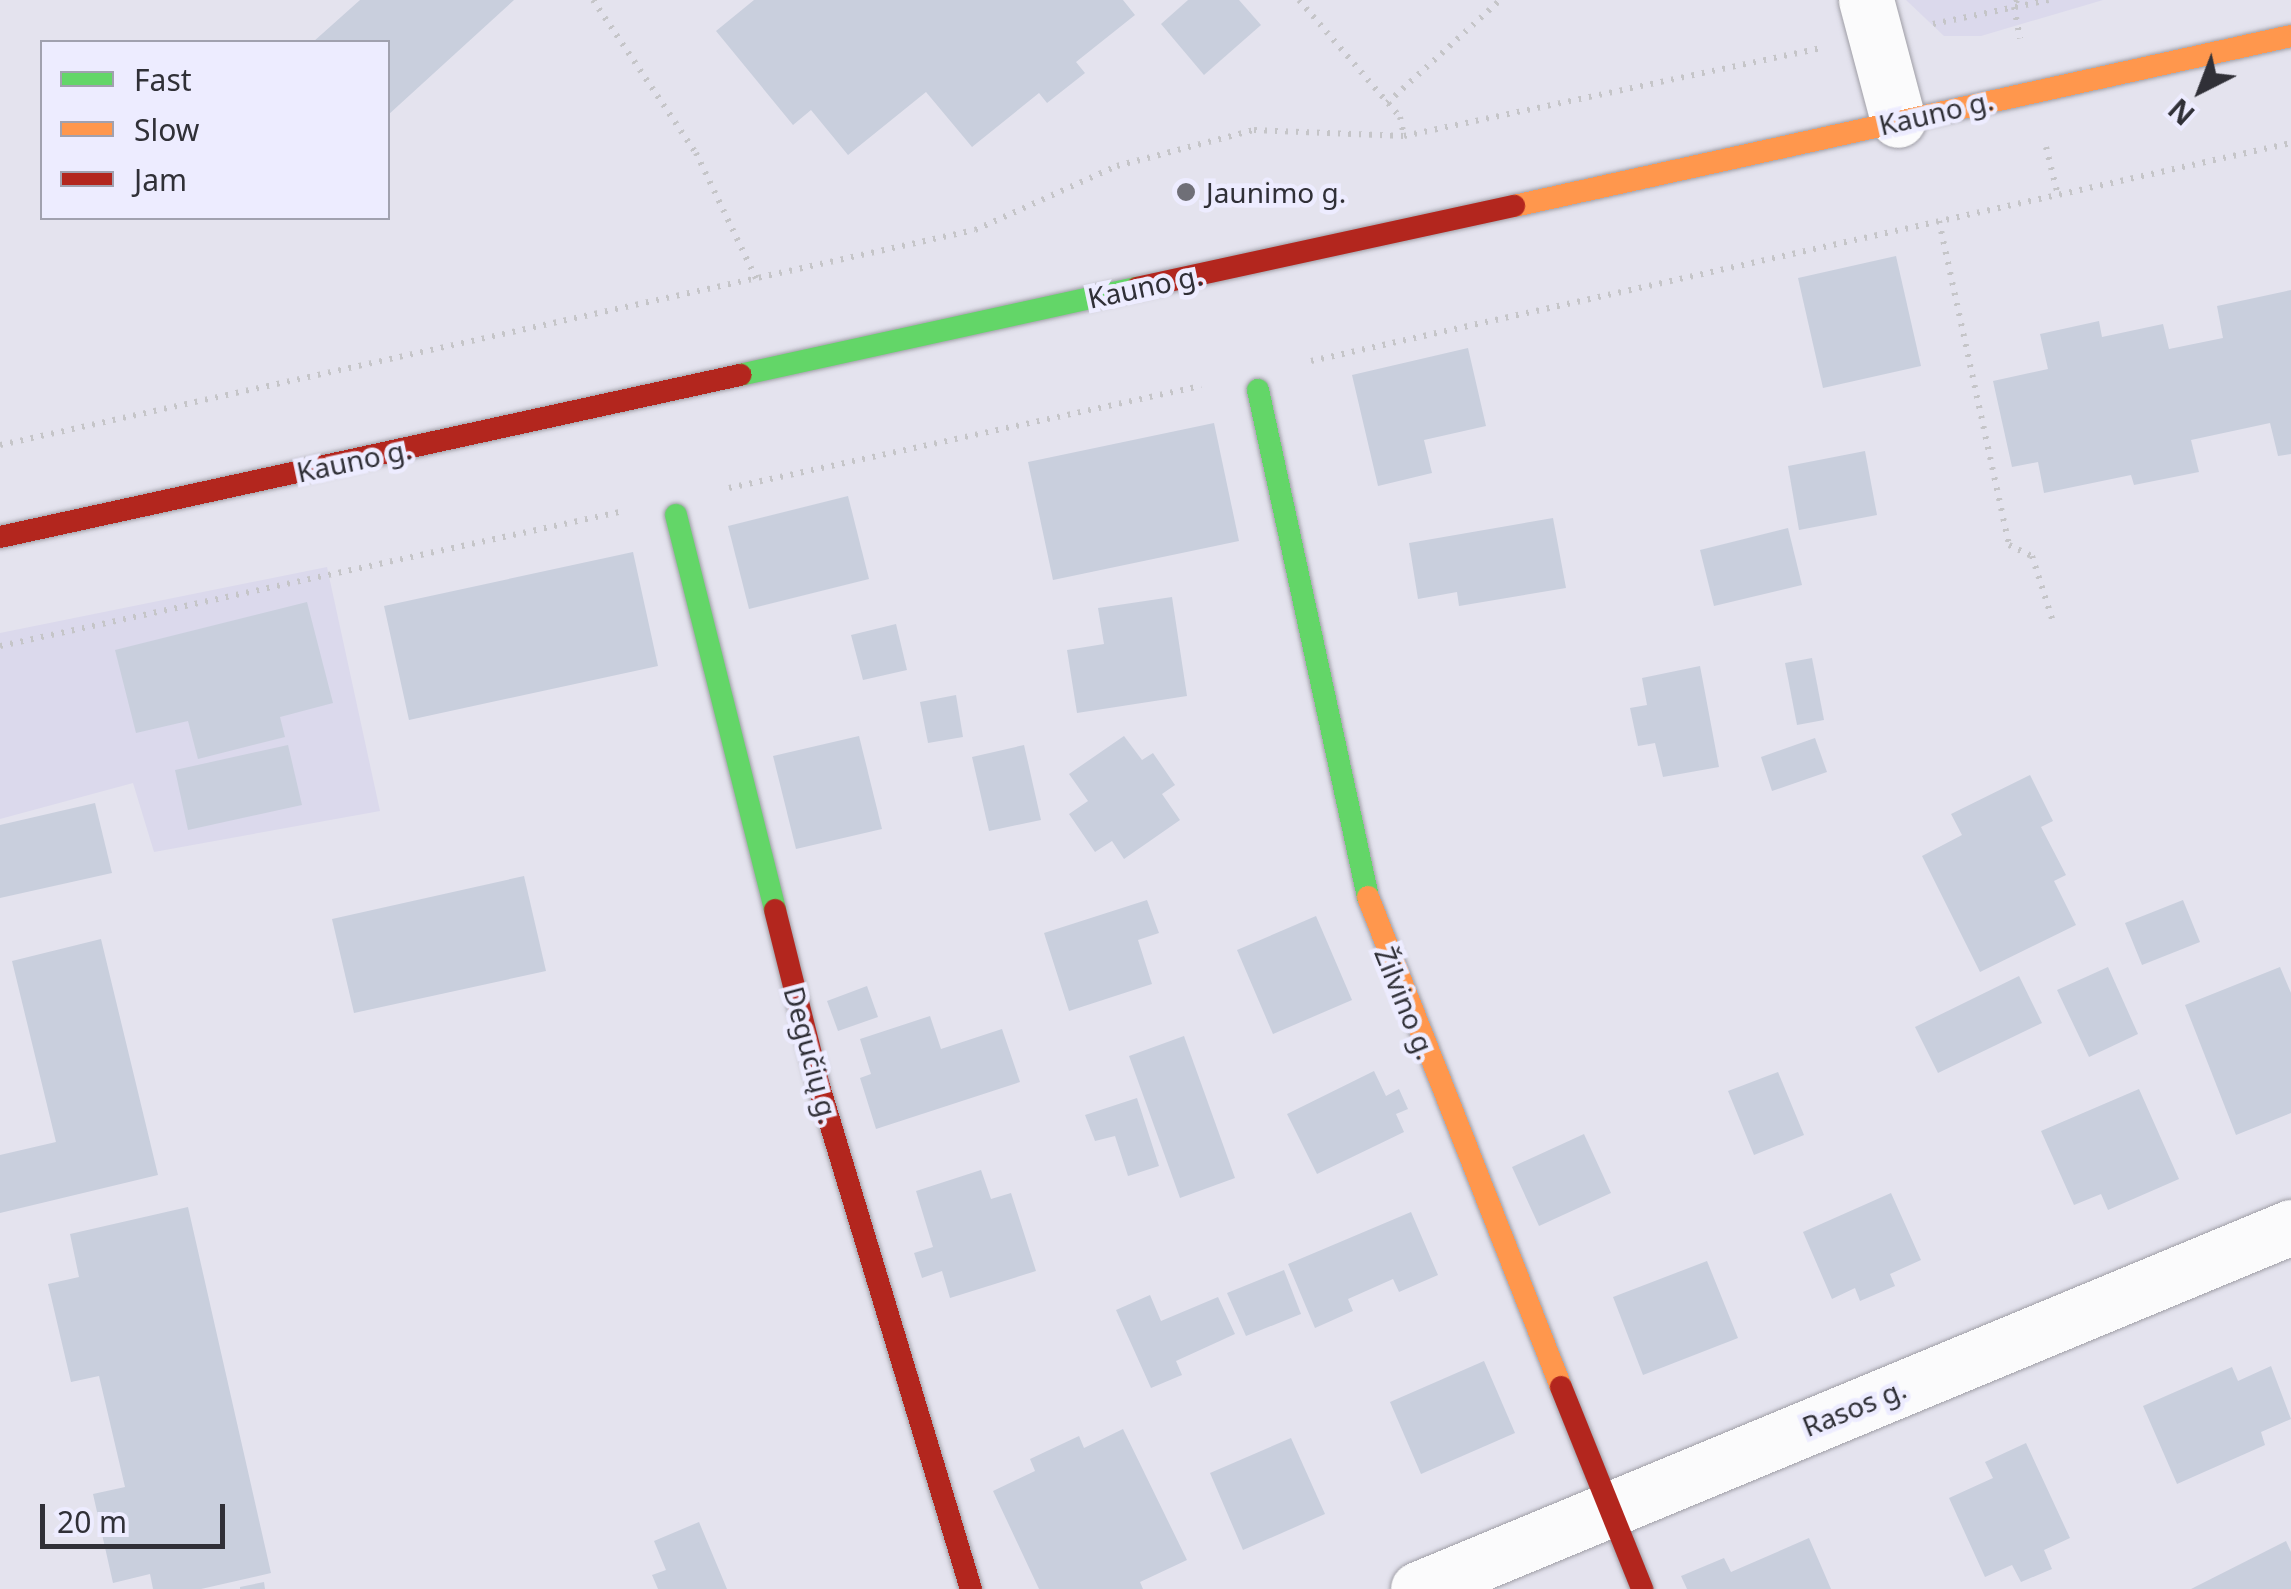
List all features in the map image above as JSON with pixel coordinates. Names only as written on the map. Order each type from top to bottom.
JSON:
[{"type":"street","points":[[1871,18],[1898,120]]},
{"type":"street","name":"Kauno g.","points":[[0,537],[2291,36]]},
{"type":"street","name":"Žilvino g.","points":[[1258,390],[1372,918],[1642,1589]]},
{"type":"street","name":"Degučių g.","points":[[676,515],[818,1082],[971,1589]]},
{"type":"street","name":"Rasos g.","points":[[1418,1589],[2291,1227]]},
{"type":"path","points":[[594,0],[696,154],[756,278]]},
{"type":"path","points":[[1299,0],[1400,118],[1404,136]]},
{"type":"path","points":[[1387,103],[1500,0]]},
{"type":"path","points":[[0,445],[975,230],[1117,166],[1254,130],[1404,136],[1871,18],[2049,0]]},
{"type":"path","points":[[1292,366],[2291,143]]},
{"type":"path","points":[[1939,221],[2009,544],[2032,556],[2054,625]]},
{"type":"shaded area","points":[[1906,0],[2103,0],[1981,36],[1944,36]]},
{"type":"shaded area","points":[[327,567],[380,811],[154,852],[133,783],[0,819],[0,633]]},
{"type":"building","points":[[360,0],[514,0],[390,113],[390,40],[315,40]]},
{"type":"building","points":[[754,0],[1123,0],[1135,15],[1076,62],[1085,73],[1047,103],[1039,93],[972,147],[926,92],[848,155],[811,110],[793,125],[716,31]]},
{"type":"building","points":[[1188,0],[1239,0],[1261,25],[1204,75],[1161,24]]},
{"type":"building","points":[[1896,256],[1921,366],[1823,388],[1798,278]]},
{"type":"building","points":[[2291,290],[2291,454],[2278,456],[2270,423],[2191,440],[2199,472],[2134,485],[2131,475],[2044,493],[2038,462],[2012,467],[1993,381],[2048,369],[2040,334],[2099,321],[2102,337],[2163,324],[2169,349],[2223,338],[2217,306]]},
{"type":"building","points":[[1468,348],[1486,426],[1424,440],[1432,473],[1378,486],[1352,375]]},
{"type":"building","points":[[1214,423],[1239,541],[1053,580],[1028,462]]},
{"type":"building","points":[[1865,451],[1877,515],[1799,530],[1788,466]]},
{"type":"building","points":[[848,496],[869,579],[749,609],[728,526]]},
{"type":"building","points":[[1553,518],[1566,588],[1459,606],[1457,592],[1418,599],[1409,543]]},
{"type":"building","points":[[1788,528],[1802,585],[1714,606],[1700,550]]},
{"type":"building","points":[[633,552],[658,666],[409,720],[384,606]]},
{"type":"building","points":[[1172,597],[1187,696],[1077,713],[1067,650],[1104,644],[1098,608]]},
{"type":"building","points":[[307,602],[333,703],[280,717],[285,737],[198,759],[188,721],[136,733],[115,650]]},
{"type":"building","points":[[896,624],[907,670],[863,680],[851,635]]},
{"type":"building","points":[[1812,658],[1824,720],[1797,725],[1785,663]]},
{"type":"building","points":[[1700,666],[1719,767],[1663,777],[1655,743],[1638,746],[1630,708],[1647,705],[1642,678]]},
{"type":"building","points":[[956,695],[963,737],[928,743],[920,702]]},
{"type":"building","points":[[859,736],[882,829],[796,849],[773,756]]},
{"type":"building","points":[[1124,736],[1142,760],[1153,753],[1175,785],[1162,794],[1180,820],[1124,859],[1112,841],[1095,852],[1069,814],[1088,801],[1069,774]]},
{"type":"building","points":[[1815,738],[1827,772],[1772,791],[1761,757]]},
{"type":"building","points":[[288,745],[302,805],[188,830],[175,770]]},
{"type":"building","points":[[1024,745],[1041,820],[989,831],[972,757]]},
{"type":"building","points":[[2030,775],[2053,821],[2041,827],[2066,875],[2054,881],[2076,925],[1980,972],[1922,856],[1962,835],[1951,814]]},
{"type":"building","points":[[95,803],[112,873],[0,898],[0,825]]},
{"type":"building","points":[[524,876],[546,971],[354,1013],[332,919]]},
{"type":"building","points":[[1147,900],[1159,933],[1138,940],[1152,984],[1069,1011],[1044,933]]},
{"type":"building","points":[[2183,900],[2200,942],[2142,965],[2125,923]]},
{"type":"building","points":[[1316,916],[1352,1000],[1273,1034],[1237,950]]},
{"type":"building","points":[[101,939],[158,1175],[0,1213],[0,1155],[56,1142],[12,961]]},
{"type":"building","points":[[2108,967],[2138,1034],[2089,1057],[2057,990]]},
{"type":"building","points":[[2280,967],[2291,993],[2291,1113],[2236,1135],[2185,1005]]},
{"type":"building","points":[[2019,976],[2042,1023],[1938,1073],[1915,1027]]},
{"type":"building","points":[[867,986],[878,1017],[838,1031],[827,1001]]},
{"type":"building","points":[[930,1016],[941,1049],[1002,1029],[1020,1082],[876,1129],[860,1078],[871,1074],[860,1039]]},
{"type":"building","points":[[1184,1036],[1235,1178],[1180,1198],[1129,1056]]},
{"type":"building","points":[[1374,1071],[1386,1096],[1399,1089],[1408,1109],[1396,1114],[1404,1132],[1317,1174],[1287,1114]]},
{"type":"building","points":[[1778,1072],[1804,1135],[1754,1155],[1728,1091]]},
{"type":"building","points":[[2139,1089],[2179,1179],[2108,1210],[2101,1194],[2074,1205],[2041,1131]]},
{"type":"building","points":[[1137,1098],[1159,1166],[1128,1176],[1115,1136],[1095,1141],[1085,1115]]},
{"type":"building","points":[[1584,1134],[1611,1193],[1539,1226],[1512,1167]]},
{"type":"building","points":[[981,1170],[991,1199],[1011,1193],[1036,1271],[950,1298],[942,1271],[922,1278],[914,1253],[933,1247],[916,1191]]},
{"type":"building","points":[[1891,1193],[1921,1260],[1890,1274],[1895,1286],[1860,1301],[1855,1288],[1832,1299],[1803,1232]]},
{"type":"building","points":[[188,1207],[271,1573],[201,1589],[153,1589],[150,1574],[113,1583],[93,1494],[125,1487],[99,1376],[71,1382],[48,1284],[79,1277],[70,1234]]},
{"type":"building","points":[[1411,1212],[1438,1275],[1399,1292],[1393,1279],[1348,1299],[1353,1311],[1315,1328],[1288,1264]]},
{"type":"building","points":[[1707,1261],[1738,1338],[1643,1375],[1613,1297]]},
{"type":"building","points":[[1284,1270],[1301,1314],[1246,1336],[1227,1293]]},
{"type":"building","points":[[1150,1295],[1161,1321],[1218,1297],[1235,1334],[1176,1361],[1182,1375],[1151,1388],[1116,1310]]},
{"type":"building","points":[[1484,1361],[1515,1433],[1421,1474],[1390,1402]]},
{"type":"building","points":[[2271,1366],[2291,1419],[2261,1432],[2265,1445],[2177,1484],[2143,1406],[2232,1367],[2238,1381]]},
{"type":"building","points":[[1123,1429],[1187,1560],[1140,1582],[1143,1589],[1039,1589],[993,1491],[1035,1471],[1030,1459],[1079,1436],[1084,1448]]},
{"type":"building","points":[[1291,1438],[1325,1514],[1243,1550],[1210,1473]]},
{"type":"building","points":[[2026,1443],[2070,1538],[2044,1550],[2052,1569],[2021,1582],[2012,1565],[1985,1577],[1949,1498],[1993,1478],[1985,1462]]},
{"type":"building","points":[[699,1522],[727,1589],[658,1589],[652,1575],[666,1570],[654,1541]]},
{"type":"building","points":[[1809,1538],[1831,1589],[1687,1589],[1681,1576],[1724,1558],[1731,1572]]},
{"type":"building","points":[[2286,1541],[2291,1552],[2291,1589],[2191,1589]]},
{"type":"building","points":[[264,1582],[265,1589],[240,1589],[240,1587]]},
{"type":"traffic: fast","points":[[740,375],[1137,288]]},
{"type":"traffic: fast","points":[[1258,390],[1368,897]]},
{"type":"traffic: fast","points":[[676,515],[775,910]]},
{"type":"traffic: slow","points":[[1514,206],[2291,36]]},
{"type":"traffic: slow","points":[[1368,897],[1561,1387]]},
{"type":"traffic: jam","points":[[1137,288],[1514,206]]},
{"type":"traffic: jam","points":[[0,537],[740,375]]},
{"type":"traffic: jam","points":[[775,910],[818,1083],[971,1589]]},
{"type":"traffic: jam","points":[[1561,1387],[1642,1589]]},
{"type":"place","name":"Jaunimo g.","points":[[1186,192]]}]
